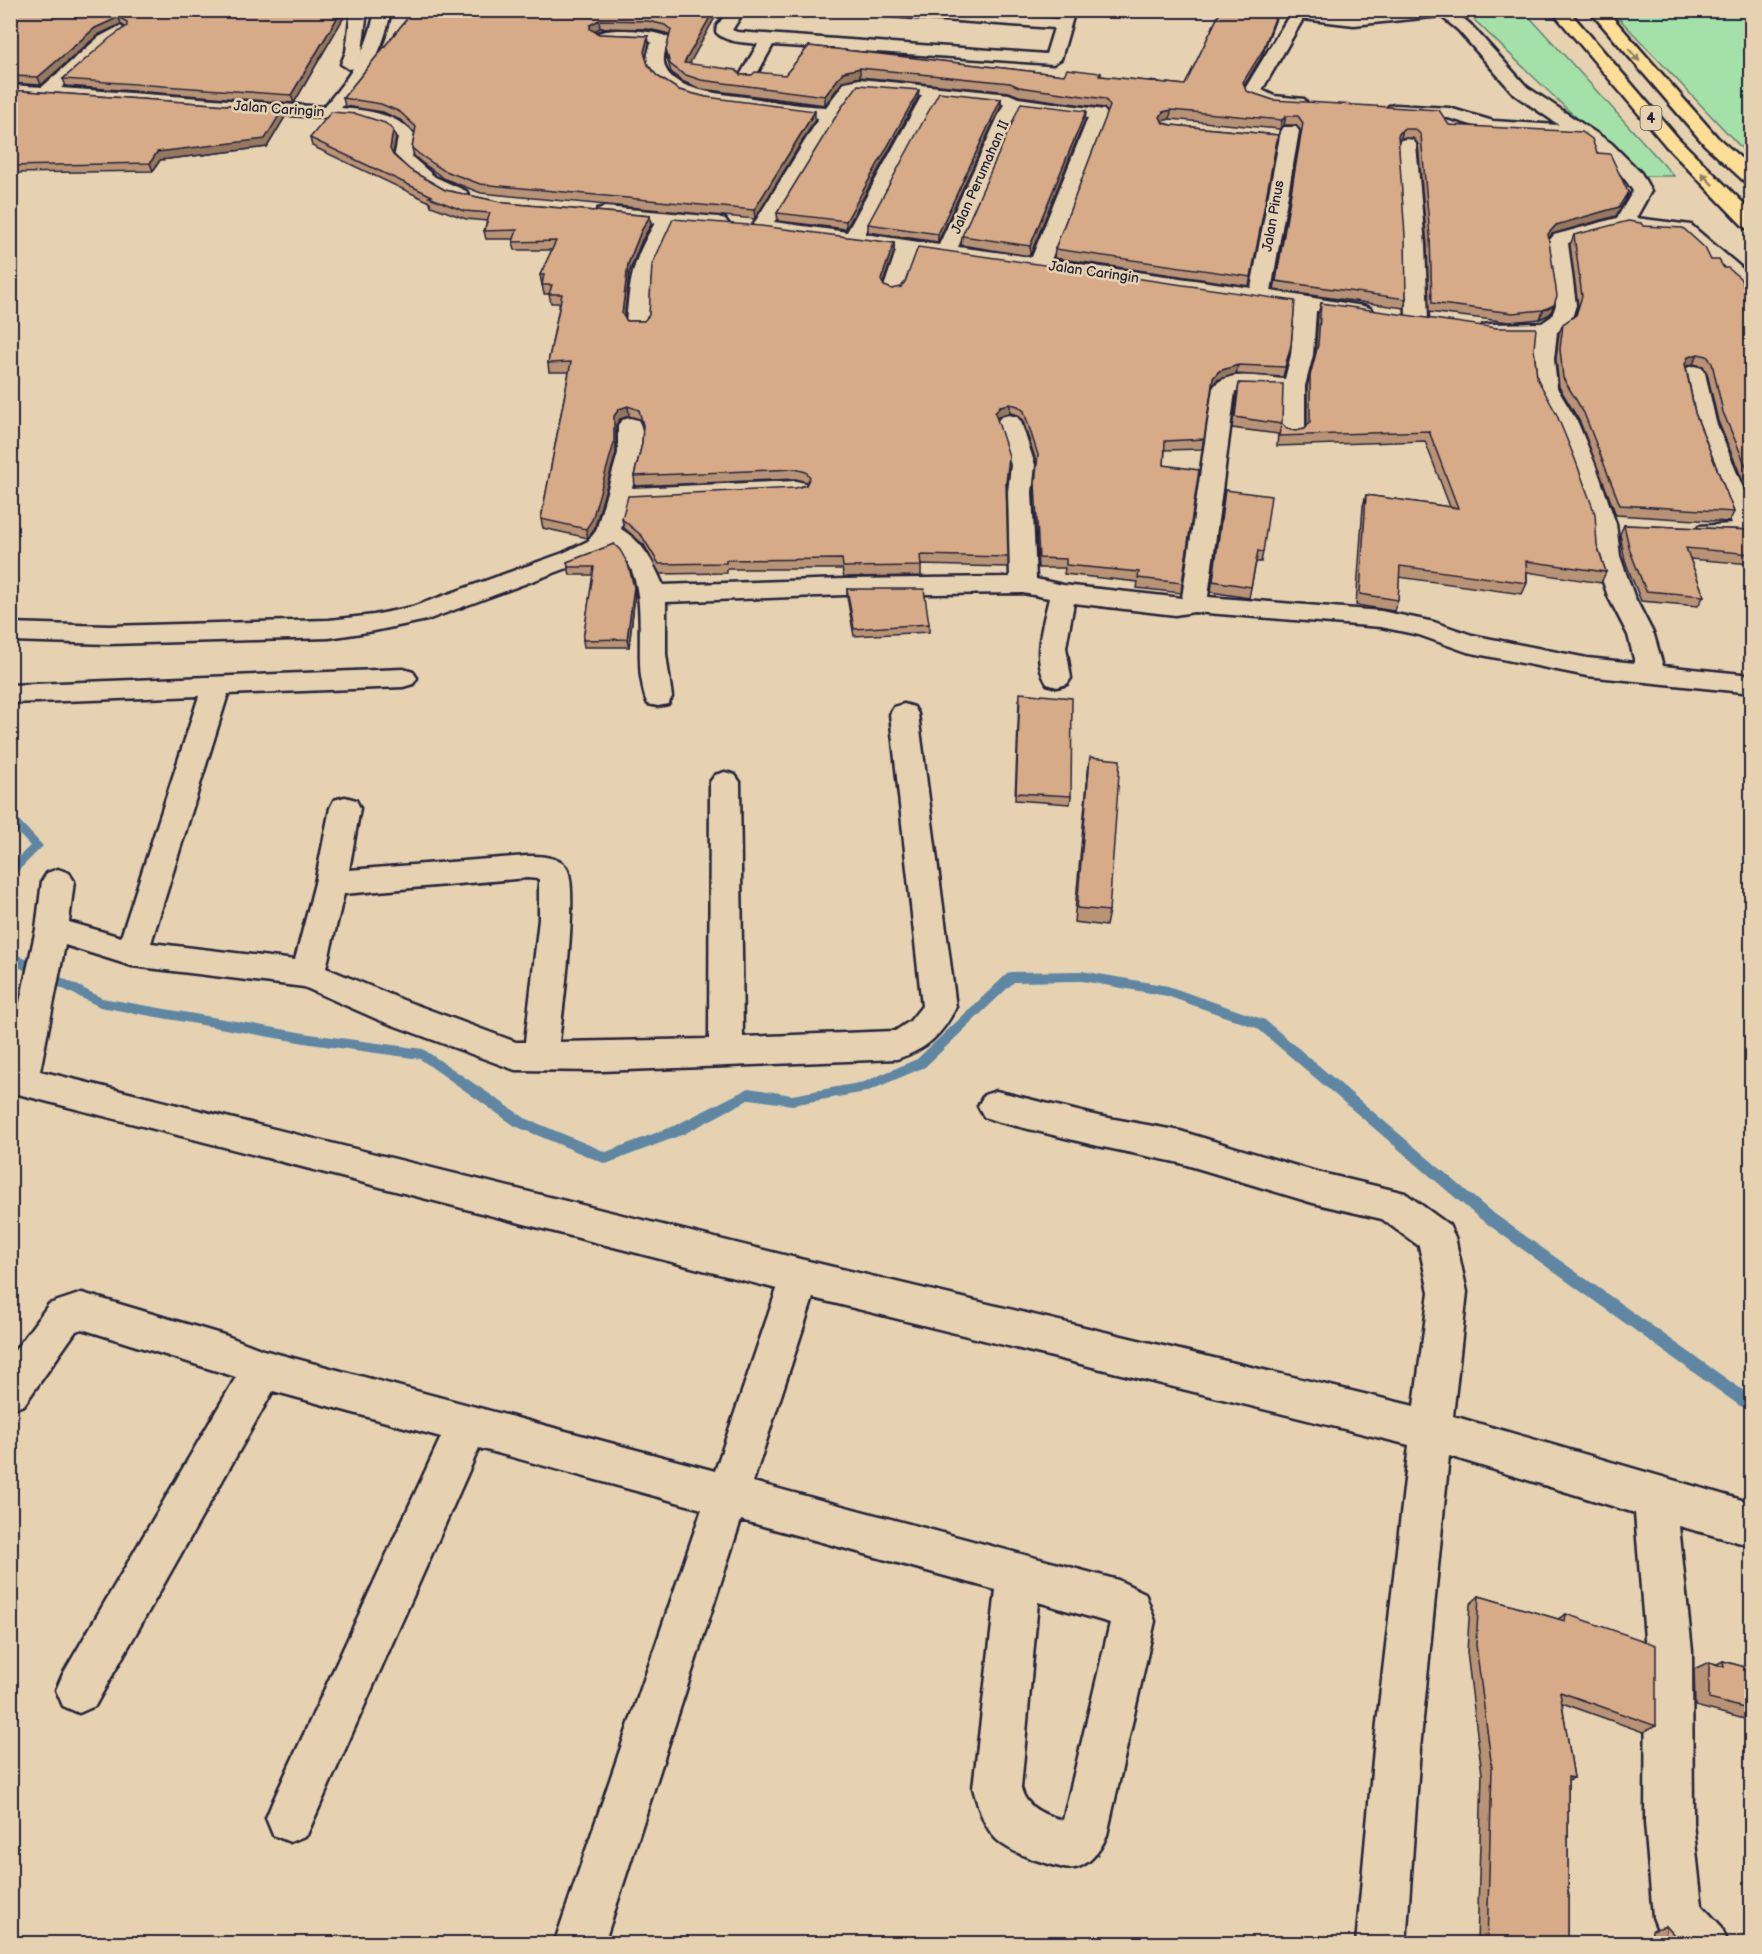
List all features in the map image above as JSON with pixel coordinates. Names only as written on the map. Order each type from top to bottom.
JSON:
[{"type":"highway","name":"4","points":[[1559,10],[1672,142],[1752,224]]},
{"type":"highway","name":"4","points":[[1597,10],[1711,141],[1752,178]]},
{"type":"street","points":[[321,112],[354,52],[358,10]]},
{"type":"street","points":[[321,112],[364,70],[380,36],[383,10]]},
{"type":"street","points":[[737,10],[725,26],[724,32],[734,36],[1053,59],[1065,17],[876,10]]},
{"type":"street","points":[[1318,104],[1270,101],[1252,92],[1298,14],[1354,20],[1443,11],[1464,27],[1521,91],[1605,147],[1634,177],[1642,191],[1623,222]]},
{"type":"street","points":[[47,92],[105,40],[120,31]]},
{"type":"street","points":[[600,35],[662,39],[654,50],[654,58],[664,78],[678,89],[701,96],[831,113]]},
{"type":"street","points":[[747,77],[768,40]]},
{"type":"street","points":[[762,227],[831,113],[851,86],[860,84],[1009,99],[1013,103],[1098,114],[1039,264]]},
{"type":"street","name":"Jalan Caringin","points":[[10,90],[362,115],[394,124],[406,137],[403,158],[417,174],[437,187],[480,201]]},
{"type":"street","points":[[853,238],[933,91]]},
{"type":"street","name":"Jalan Perumahan II","points":[[946,251],[1013,103]]},
{"type":"street","points":[[1375,109],[1449,113],[1492,126],[1559,130],[1573,126]]},
{"type":"street","name":"Jalan Pinus","points":[[1260,295],[1283,134]]},
{"type":"street","points":[[1407,144],[1415,245],[1417,320]]},
{"type":"street","name":"Jalan Caringin","points":[[582,211],[762,227],[853,238],[1260,295],[1437,323]]},
{"type":"street","points":[[638,323],[641,273],[654,241],[667,219]]},
{"type":"street","points":[[1476,328],[1511,331],[1547,329],[1562,320],[1566,305],[1557,243],[1561,239],[1598,227],[1623,222],[1683,229],[1698,239],[1752,289]]},
{"type":"street","points":[[893,290],[908,246]]},
{"type":"street","points":[[1293,433],[1294,386],[1302,355],[1306,304]]},
{"type":"street","points":[[1547,329],[1543,359],[1546,388],[1616,525],[1607,556],[1621,596],[1641,635],[1651,673]]},
{"type":"street","points":[[1681,529],[1749,533],[1704,422],[1694,373]]},
{"type":"street","points":[[1194,604],[1224,388],[1234,383],[1294,386]]},
{"type":"street","points":[[1008,422],[1018,448],[1025,479],[1020,492],[1023,585]]},
{"type":"street","points":[[10,633],[109,635],[329,628],[374,623],[418,614],[572,558],[597,546],[608,532],[630,453],[630,425]]},
{"type":"street","points":[[618,496],[796,488]]},
{"type":"street","points":[[608,532],[624,542],[639,559],[653,594],[652,654],[658,697]]},
{"type":"street","points":[[653,594],[844,587],[1023,585],[1063,593],[1175,607],[1194,604],[1380,619],[1425,628],[1467,644],[1511,654],[1587,667],[1752,684]]},
{"type":"street","points":[[1057,678],[1052,647],[1063,593]]},
{"type":"street","points":[[10,694],[403,678]]},
{"type":"street","points":[[132,953],[216,687]]},
{"type":"street","points":[[49,941],[308,975],[391,1010],[515,1056],[602,1057],[726,1050],[897,1045],[914,1037],[932,1021],[939,1007],[904,714]]},
{"type":"street","points":[[725,782],[726,1050]]},
{"type":"street","points":[[308,975],[331,883],[345,808]]},
{"type":"street","points":[[331,883],[527,867],[545,868],[555,874],[555,919],[541,1055]]},
{"type":"street","points":[[58,881],[49,941],[16,1088],[1431,1430],[1752,1525]]},
{"type":"street","points":[[996,1106],[1098,1131],[1180,1147],[1313,1186],[1392,1205],[1436,1237],[1448,1292],[1397,1749],[1381,1944]]},
{"type":"street","points":[[579,1944],[800,1276]]},
{"type":"street","points":[[10,1390],[63,1317],[82,1311],[263,1368],[1118,1602],[1129,1609],[1133,1621],[1083,1835],[1070,1845],[1057,1844],[1014,1823],[1003,1806],[997,1788],[1019,1576]]},
{"type":"street","points":[[79,1690],[263,1368]]},
{"type":"street","points":[[290,1818],[468,1425]]},
{"type":"street","points":[[1655,1498],[1669,1651],[1669,1823],[1678,1917],[1703,1944]]},
{"type":"green space","points":[[1465,11],[1524,11],[1674,176],[1644,176],[1568,110]]},
{"type":"green space","points":[[1612,11],[1751,11],[1751,158]]},
{"type":"building","points":[[10,10],[342,10],[291,95],[63,79],[127,26],[127,22],[119,17],[95,28],[38,77],[10,76]]},
{"type":"building","points":[[414,10],[714,10],[684,63],[736,70],[740,75],[752,75],[755,72],[785,75],[809,46],[1064,75],[1067,69],[1101,73],[1099,76],[1185,85],[1221,10],[1278,10],[1263,50],[1243,82],[1246,91],[1273,100],[1439,110],[1449,125],[1582,132],[1592,139],[1597,153],[1610,154],[1628,192],[1619,207],[1556,225],[1548,234],[1557,296],[1554,305],[1543,310],[1513,313],[1432,303],[1430,236],[1421,135],[1415,129],[1403,129],[1398,135],[1405,236],[1406,299],[1276,281],[1303,123],[1298,116],[1286,116],[1282,120],[1171,110],[1163,112],[1160,117],[1163,123],[1278,135],[1251,277],[1055,249],[1110,106],[1105,99],[1019,87],[1010,83],[860,68],[843,72],[825,96],[701,80],[683,74],[670,64],[666,50],[671,30],[665,25],[648,21],[599,20],[590,25],[590,29],[599,34],[648,36],[644,52],[648,65],[657,76],[679,90],[706,97],[815,111],[754,210],[480,184],[443,170],[412,148],[416,127],[400,112],[381,104],[343,98]]},
{"type":"building","points":[[858,85],[919,90],[846,221],[777,213],[841,108]]},
{"type":"building","points":[[10,90],[283,109],[265,139],[157,152],[150,163],[10,166]]},
{"type":"building","points":[[939,92],[1001,99],[938,234],[868,224]]},
{"type":"building","points":[[1021,103],[1086,111],[1030,246],[962,236]]},
{"type":"building","points":[[331,112],[357,114],[385,123],[393,130],[390,149],[393,155],[410,170],[445,190],[505,203],[650,216],[641,231],[628,264],[622,314],[627,321],[644,321],[649,315],[652,265],[673,219],[761,226],[894,243],[881,280],[884,286],[892,289],[901,287],[905,282],[918,247],[1295,301],[1291,345],[1285,367],[1238,365],[1219,371],[1213,378],[1204,439],[1165,441],[1164,465],[1199,470],[1182,583],[1138,578],[1139,572],[1066,565],[1066,559],[1039,558],[1035,483],[1038,455],[1024,411],[1010,404],[1000,406],[995,413],[1009,456],[1006,483],[1008,557],[920,555],[921,566],[843,567],[842,559],[726,560],[726,563],[659,564],[642,536],[622,519],[628,496],[796,488],[806,485],[810,477],[806,472],[795,469],[634,476],[642,444],[643,425],[639,410],[628,406],[619,409],[614,416],[614,443],[592,520],[586,529],[541,519],[571,362],[548,363],[562,294],[549,294],[552,285],[542,285],[544,275],[540,275],[556,241],[513,242],[517,230],[484,231],[490,213],[464,211],[429,197],[432,196],[310,138]]},
{"type":"building","points":[[1628,221],[1641,223],[1643,226],[1683,228],[1705,248],[1711,260],[1719,260],[1724,268],[1728,268],[1740,278],[1747,293],[1752,293],[1752,480],[1723,412],[1712,363],[1707,356],[1698,354],[1688,357],[1685,364],[1695,413],[1734,512],[1620,505],[1584,413],[1563,378],[1560,349],[1563,324],[1576,315],[1582,296],[1574,235]]},
{"type":"building","points":[[1321,303],[1497,328],[1536,328],[1534,349],[1537,378],[1556,413],[1595,514],[1597,545],[1606,572],[1526,561],[1527,583],[1400,566],[1398,600],[1360,594],[1366,495],[1458,508],[1429,431],[1279,436],[1281,424],[1235,417],[1239,383],[1283,384],[1282,424],[1287,429],[1295,431],[1305,429],[1310,422],[1310,376],[1318,345]]},
{"type":"building","points":[[1225,490],[1271,496],[1263,552],[1258,551],[1251,587],[1213,581]]},
{"type":"building","points":[[1624,525],[1752,530],[1752,554],[1686,548],[1704,596],[1646,591],[1630,551]]},
{"type":"building","points":[[614,544],[628,564],[634,587],[627,639],[583,640],[594,567],[568,567],[567,562]]},
{"type":"building","points":[[847,589],[924,589],[929,624],[854,629]]},
{"type":"building","points":[[1020,693],[1072,698],[1071,796],[1016,793]]},
{"type":"building","points":[[1090,757],[1120,760],[1109,911],[1077,908]]},
{"type":"building","points":[[1479,1596],[1565,1621],[1566,1614],[1656,1645],[1656,1726],[1560,1692],[1574,1778],[1568,1777],[1568,1944],[1487,1944],[1492,1768],[1476,1645]]},
{"type":"building","points":[[1723,1661],[1752,1669],[1752,1710],[1709,1699],[1709,1662],[1724,1667]]},
{"type":"building","points":[[1666,1926],[1681,1943],[1705,1944],[1665,1944]]},
{"type":"waterway","points":[[10,818],[37,846],[10,872]]},
{"type":"waterway","points":[[10,955],[100,1002],[310,1039],[423,1054],[520,1122],[606,1158],[679,1130],[749,1093],[792,1100],[866,1087],[921,1063],[1011,977],[1082,976],[1168,991],[1261,1024],[1484,1214],[1745,1401],[1752,1402]]}]
